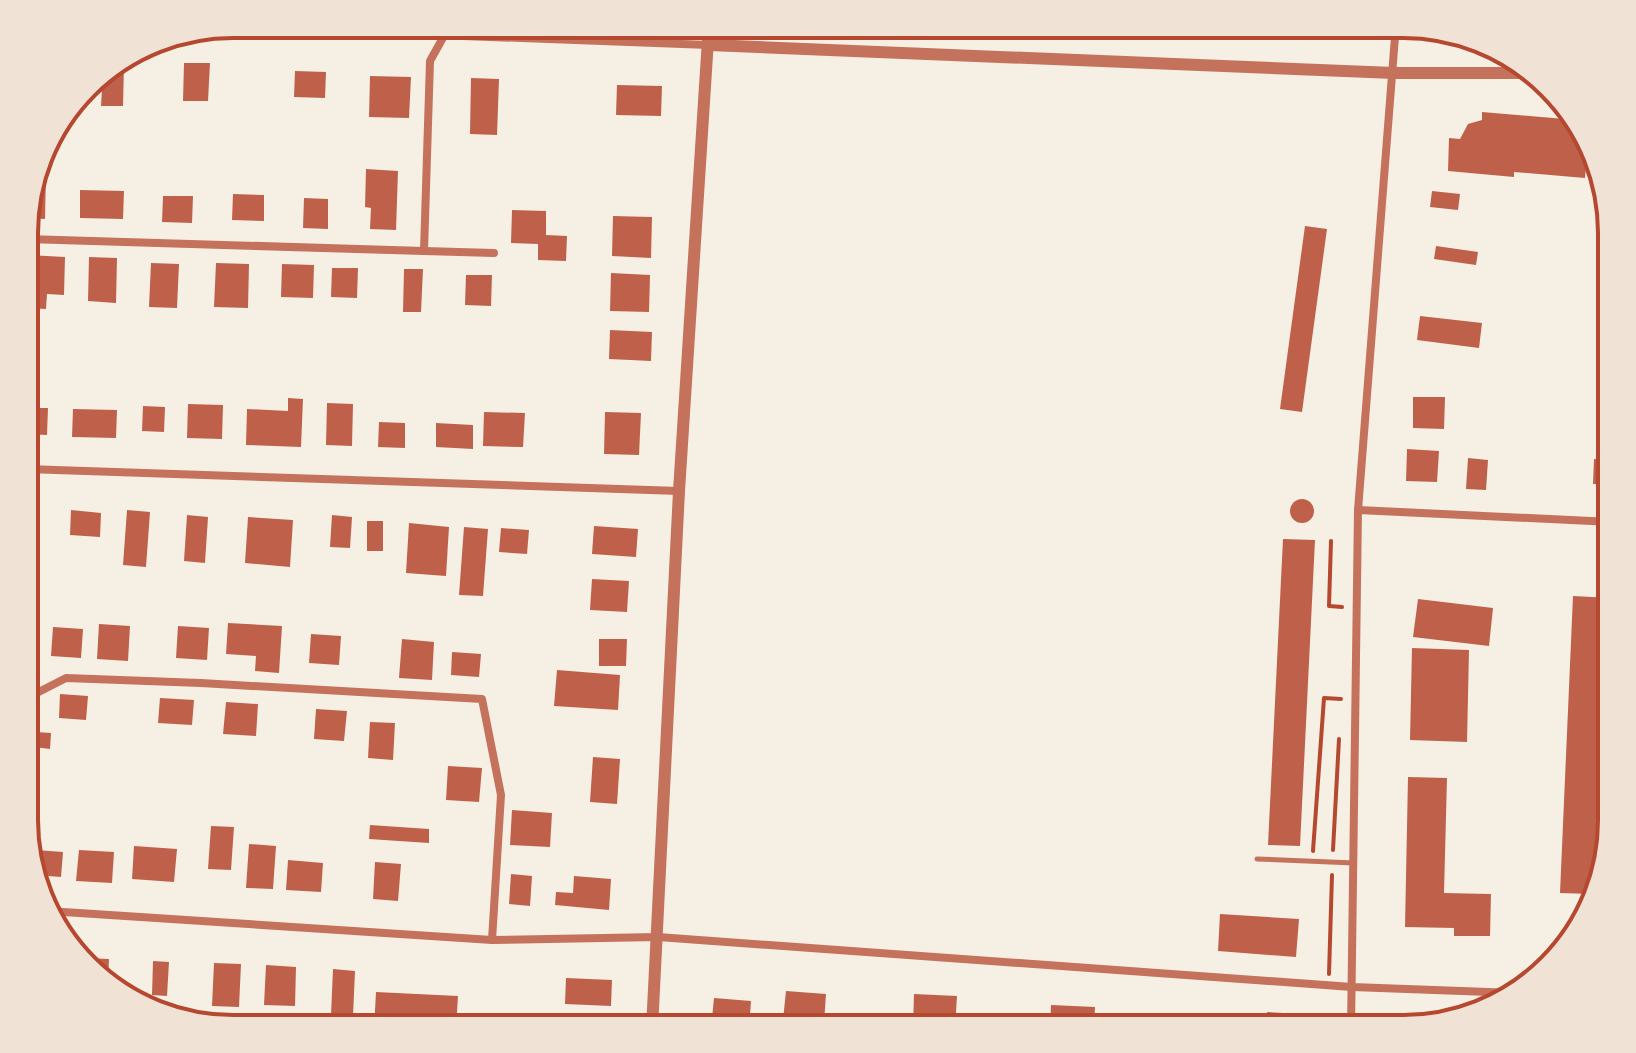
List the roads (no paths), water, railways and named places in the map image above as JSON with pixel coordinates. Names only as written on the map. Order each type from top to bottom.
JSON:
[{"type":"street","points":[[424,251],[430,61],[443,38]]},
{"type":"street","points":[[541,38],[1394,73],[1514,73]]},
{"type":"street","points":[[653,1015],[679,491],[709,38]]},
{"type":"street","points":[[1351,1015],[1356,510],[1395,38]]},
{"type":"street","points":[[38,239],[494,253]]},
{"type":"street","points":[[38,469],[679,491]]},
{"type":"street","points":[[1356,510],[1598,521]]},
{"type":"street","points":[[38,692],[66,678],[482,699],[501,795],[492,940]]},
{"type":"street","points":[[61,912],[492,940],[658,937],[1352,987],[1493,992]]},
{"type":"lane","points":[[1257,859],[1354,863]]}]
